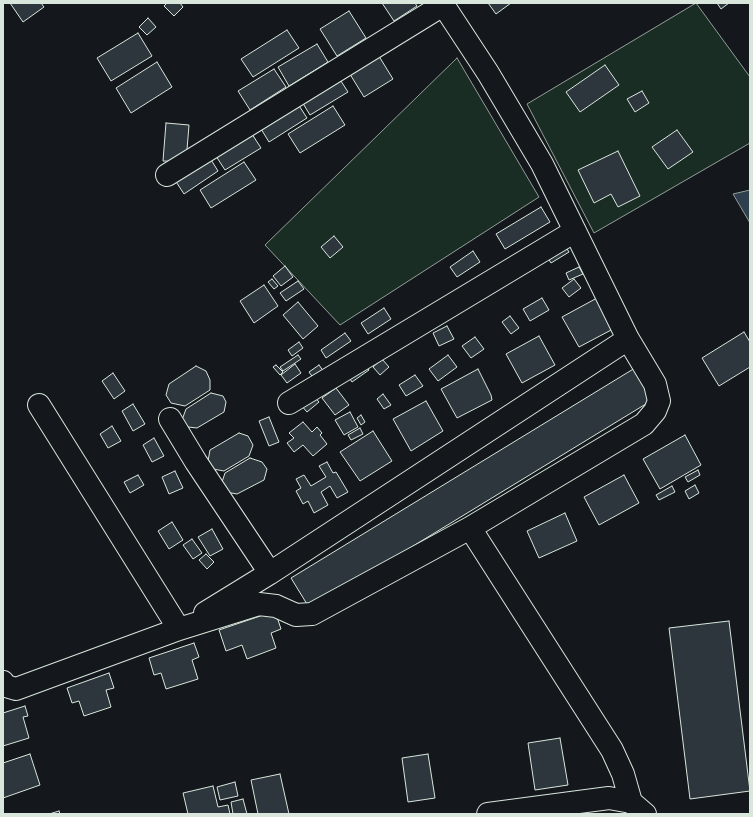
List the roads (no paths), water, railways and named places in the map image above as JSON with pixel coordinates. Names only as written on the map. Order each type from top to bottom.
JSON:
[{"type":"street","points":[[3,682],[6,686],[16,689],[179,629],[259,604],[276,606],[296,615],[312,614],[470,528],[644,424],[655,411],[659,401],[655,384],[628,339],[534,151],[488,73],[442,4],[167,175]]},
{"type":"street","points":[[289,403],[575,231]]},
{"type":"street","points":[[179,629],[270,573],[628,339]]},
{"type":"street","points":[[39,405],[179,629]]},
{"type":"street","points":[[170,419],[196,462],[270,573]]},
{"type":"street","points":[[470,528],[612,750],[638,808]]},
{"type":"street","points":[[488,814],[609,798],[638,808]]},
{"type":"water","points":[[750,190],[750,223],[733,194]]}]
